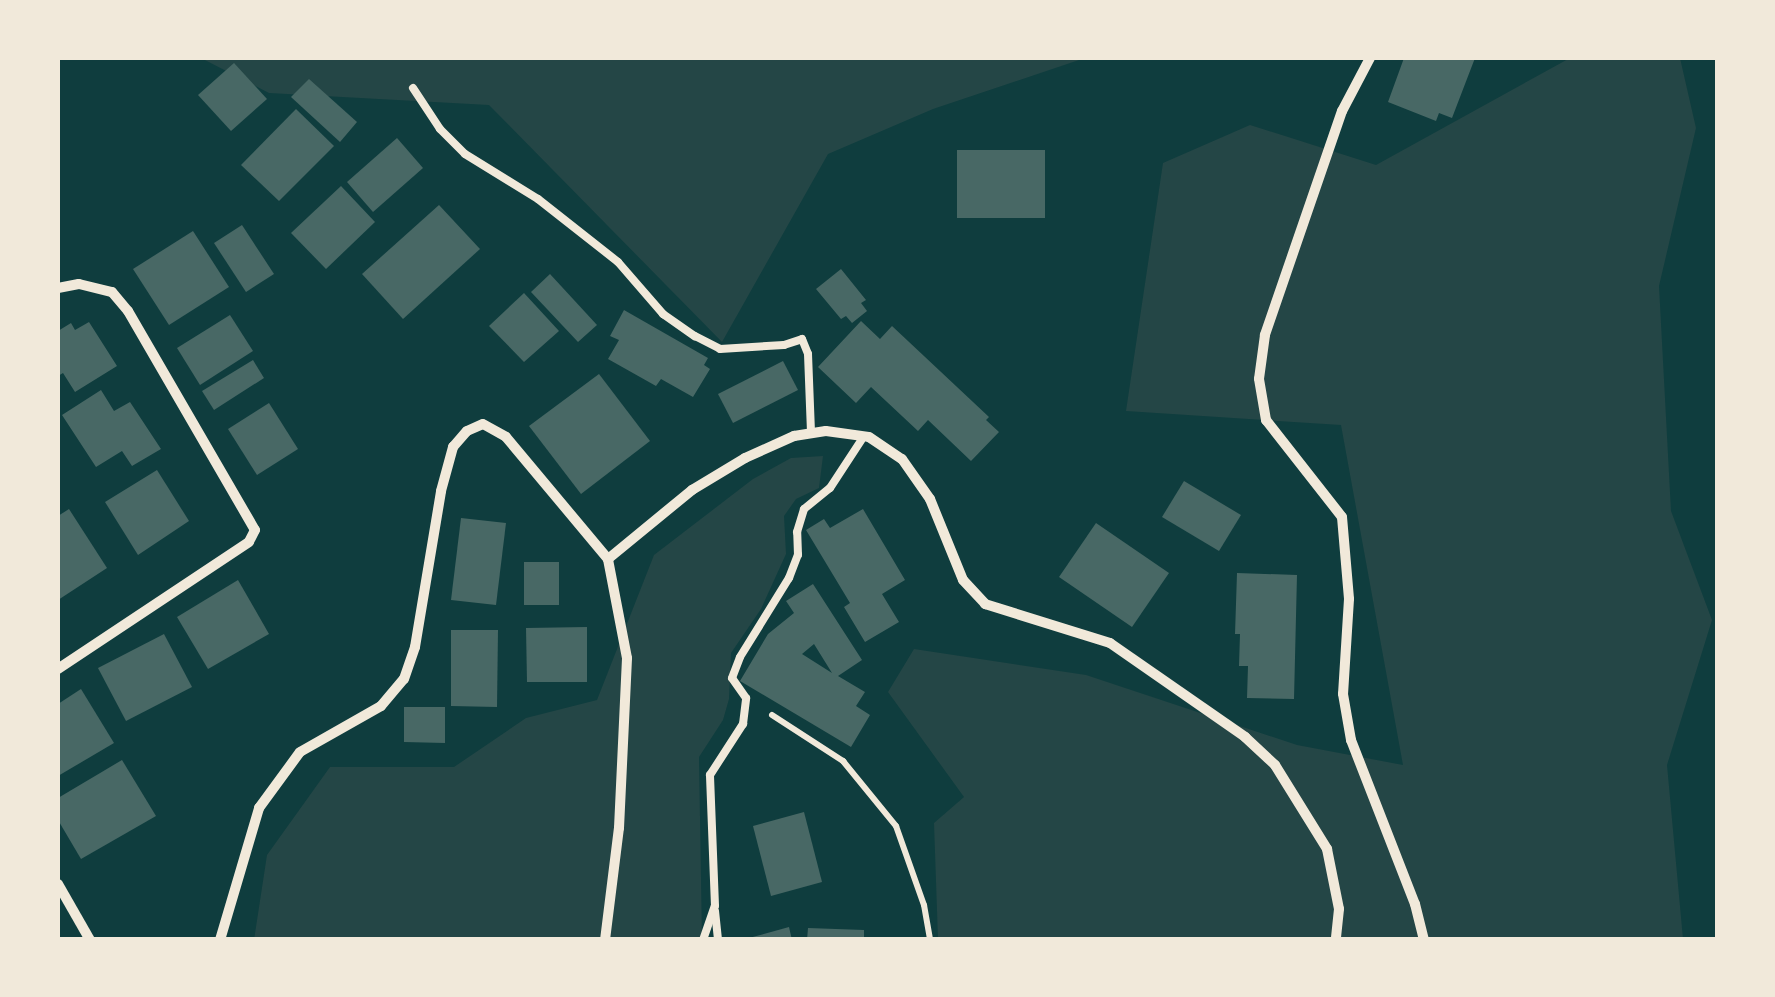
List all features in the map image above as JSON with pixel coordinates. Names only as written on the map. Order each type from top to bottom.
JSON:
[{"type":"street","points":[[1370,58],[1342,111],[1265,335],[1259,379],[1266,420],[1342,516],[1349,599],[1343,694],[1351,740],[1415,904],[1424,940]]},
{"type":"street","points":[[58,288],[80,284],[112,292],[128,311],[254,530],[249,542],[59,665]]},
{"type":"street","points":[[220,940],[258,808],[300,752],[381,706],[404,679],[415,647],[452,447],[467,431],[484,424],[506,436],[608,558],[627,658],[619,828],[605,940]]},
{"type":"street","points":[[608,558],[692,490],[745,458],[811,432],[865,436],[902,459],[916,478],[930,499],[963,580],[985,604],[1110,642],[1245,737],[1275,766],[1327,849],[1339,909],[1336,940]]},
{"type":"street","points":[[58,884],[90,940]]},
{"type":"lane","points":[[413,88],[440,130],[465,154],[538,199],[618,262],[663,314],[695,336],[720,349],[784,345],[802,339],[808,354],[811,432]]},
{"type":"lane","points":[[718,940],[710,775],[742,724],[746,698],[732,678],[740,657],[789,578],[798,555],[797,532],[804,509],[830,488],[865,436]]},
{"type":"lane","points":[[703,940],[715,906]]},
{"type":"path","points":[[746,698],[842,762],[896,826],[924,905],[930,940]]},
{"type":"shaded area","points":[[201,58],[1085,58],[933,109],[828,154],[722,342],[489,105],[269,93]]},
{"type":"shaded area","points":[[1570,58],[1680,58],[1696,128],[1659,286],[1671,511],[1712,620],[1667,765],[1683,939],[938,939],[934,823],[964,797],[888,692],[914,649],[1086,675],[1297,745],[1403,765],[1341,425],[1126,411],[1163,163],[1250,125],[1376,165]]},
{"type":"shaded area","points":[[823,456],[819,488],[796,499],[784,516],[786,554],[761,609],[731,653],[729,699],[723,720],[699,757],[702,939],[254,940],[267,855],[330,767],[454,767],[526,718],[597,700],[654,555],[753,479],[791,458]]},
{"type":"building","points":[[1404,58],[1475,58],[1452,118],[1439,113],[1436,121],[1388,102]]},
{"type":"building","points":[[234,63],[267,99],[231,131],[198,95]]},
{"type":"building","points":[[309,79],[357,122],[340,142],[291,97]]},
{"type":"building","points":[[296,109],[334,146],[279,201],[241,165]]},
{"type":"building","points":[[397,138],[423,168],[373,212],[347,182]]},
{"type":"building","points":[[957,150],[1045,150],[1045,218],[957,218]]},
{"type":"building","points":[[341,186],[375,222],[326,269],[291,233]]},
{"type":"building","points":[[439,205],[480,249],[403,319],[362,274]]},
{"type":"building","points":[[242,225],[274,274],[246,292],[214,243]]},
{"type":"building","points":[[193,231],[229,287],[169,325],[133,269]]},
{"type":"building","points":[[841,269],[866,300],[861,303],[867,311],[852,323],[846,316],[841,319],[816,289]]},
{"type":"building","points":[[550,274],[597,325],[578,342],[531,292]]},
{"type":"building","points":[[524,293],[559,331],[524,362],[489,326]]},
{"type":"building","points":[[624,310],[708,358],[704,365],[710,369],[693,397],[661,379],[656,386],[608,359],[619,340],[610,336]]},
{"type":"building","points":[[230,315],[253,351],[200,385],[177,348]]},
{"type":"building","points":[[861,321],[880,339],[892,326],[989,417],[986,420],[999,432],[971,461],[928,420],[918,431],[871,387],[856,403],[818,367]]},
{"type":"building","points":[[89,322],[117,366],[75,392],[63,373],[58,376],[58,331],[71,323],[75,330]]},
{"type":"building","points":[[253,360],[264,378],[214,410],[202,391]]},
{"type":"building","points":[[783,361],[798,390],[733,423],[718,394]]},
{"type":"building","points":[[599,374],[650,441],[581,494],[529,426]]},
{"type":"building","points":[[101,390],[114,411],[130,402],[161,449],[132,466],[122,451],[96,467],[62,415]]},
{"type":"building","points":[[269,403],[298,449],[257,475],[228,429]]},
{"type":"building","points":[[157,470],[189,521],[138,555],[105,502]]},
{"type":"building","points":[[1184,481],[1241,515],[1219,551],[1162,517]]},
{"type":"building","points":[[69,509],[107,568],[58,600],[58,516]]},
{"type":"building","points":[[863,509],[905,580],[882,594],[899,622],[865,642],[844,607],[850,603],[806,530],[824,519],[830,528]]},
{"type":"building","points":[[461,518],[506,523],[496,605],[451,600]]},
{"type":"building","points":[[1096,523],[1169,573],[1132,627],[1059,577]]},
{"type":"building","points":[[524,562],[559,562],[559,605],[524,605]]},
{"type":"building","points":[[1237,573],[1297,575],[1294,699],[1247,698],[1248,666],[1239,666],[1240,634],[1235,634]]},
{"type":"building","points":[[238,580],[269,634],[208,669],[177,617]]},
{"type":"building","points":[[813,584],[862,660],[838,676],[865,692],[856,706],[870,715],[851,747],[740,681],[768,634],[794,613],[786,601]],"holes":[[[814,644],[832,673],[802,654]]]},
{"type":"building","points":[[587,627],[587,682],[527,682],[526,628]]},
{"type":"building","points":[[451,630],[498,630],[497,707],[451,706]]},
{"type":"building","points":[[164,634],[192,687],[126,721],[98,668]]},
{"type":"building","points":[[81,689],[114,743],[58,776],[58,704]]},
{"type":"building","points":[[404,707],[445,707],[445,743],[404,742]]},
{"type":"building","points":[[122,760],[156,816],[81,859],[58,820],[58,798]]},
{"type":"building","points":[[804,812],[822,882],[771,896],[753,826]]},
{"type":"building","points":[[789,927],[792,940],[749,940],[749,938]]},
{"type":"building","points":[[808,928],[864,930],[864,940],[807,940]]}]
